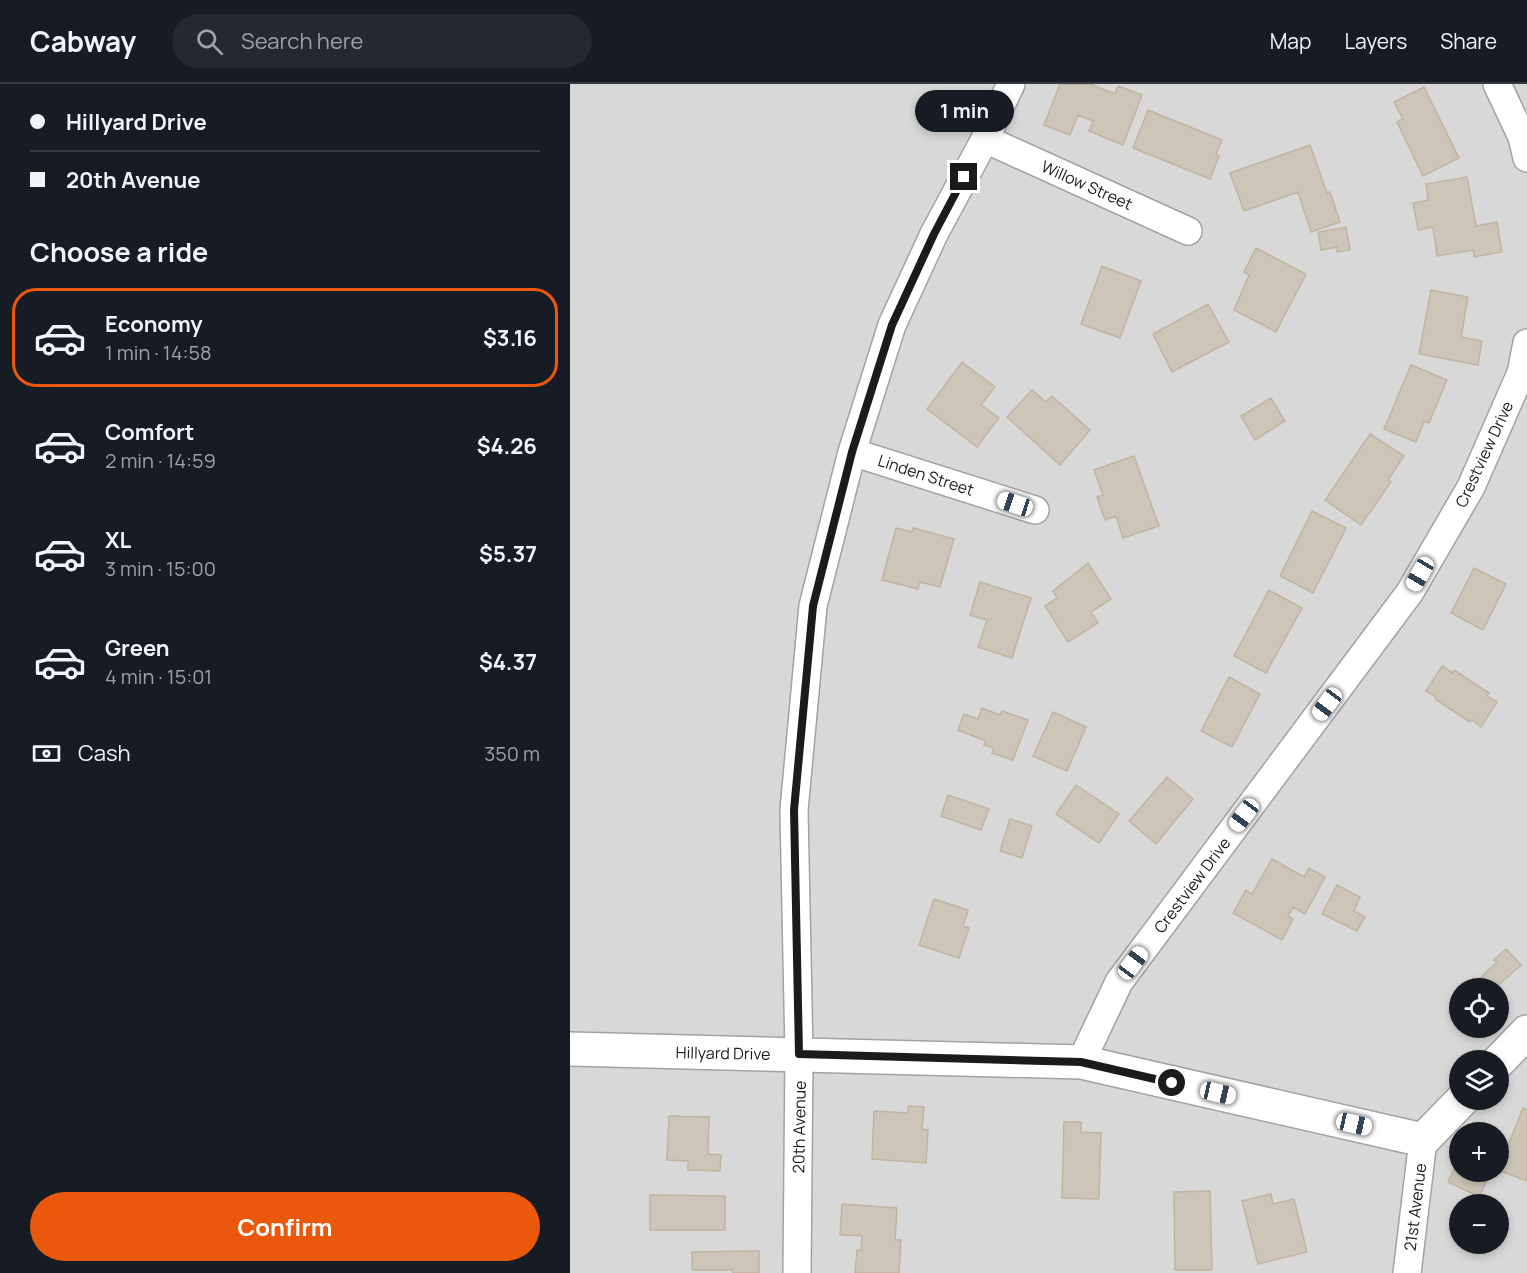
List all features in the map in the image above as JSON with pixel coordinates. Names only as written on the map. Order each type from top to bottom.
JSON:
[{"type":"street","name":"20th Avenue","points":[[797,1273],[799,1054],[794,810],[813,606],[852,452],[892,325],[934,234],[985,139],[1011,84]]},
{"type":"street","points":[[1497,84],[1522,137],[1527,158]]},
{"type":"street","name":"Willow Street","points":[[985,139],[1188,231]]},
{"type":"street","name":"Crestview Drive","points":[[1081,1062],[1119,982],[1410,592],[1471,487],[1521,373],[1527,343]]},
{"type":"street","name":"Linden Street","points":[[852,452],[1035,510]]},
{"type":"street","points":[[1509,1051],[1527,1032]]},
{"type":"street","name":"Hillyard Drive","points":[[570,1049],[1081,1062],[1423,1140]]},
{"type":"street","points":[[1423,1140],[1452,1110]]},
{"type":"street","name":"21st Avenue","points":[[1407,1273],[1423,1140]]},
{"type":"shaded area","points":[[570,84],[1527,84],[1527,1273],[570,1273]]},
{"type":"building","points":[[1060,84],[1090,84],[1115,94],[1118,86],[1142,95],[1123,145],[1089,131],[1093,121],[1078,115],[1070,135],[1044,125]]},
{"type":"building","points":[[1424,87],[1459,158],[1423,176],[1397,122],[1403,119],[1394,102]]},
{"type":"building","points":[[1148,110],[1222,140],[1216,154],[1219,156],[1210,179],[1133,148]]},
{"type":"building","points":[[1310,145],[1340,222],[1311,232],[1298,192],[1244,211],[1230,173]]},
{"type":"building","points":[[1467,177],[1476,226],[1497,222],[1502,252],[1474,257],[1473,250],[1437,256],[1433,227],[1418,230],[1413,203],[1428,200],[1426,184]]},
{"type":"building","points":[[1346,227],[1350,250],[1337,252],[1337,247],[1321,250],[1318,232]]},
{"type":"building","points":[[1256,248],[1306,274],[1276,332],[1234,310],[1249,275],[1244,272]]},
{"type":"building","points":[[1102,266],[1141,281],[1120,338],[1081,324]]},
{"type":"building","points":[[1431,290],[1468,297],[1461,337],[1482,341],[1478,365],[1419,354]]},
{"type":"building","points":[[1208,304],[1229,342],[1172,372],[1153,334]]},
{"type":"building","points":[[962,362],[995,387],[981,405],[999,418],[977,447],[927,409]]},
{"type":"building","points":[[1411,365],[1447,380],[1429,423],[1424,422],[1416,442],[1384,429]]},
{"type":"building","points":[[1032,390],[1046,402],[1052,396],[1090,430],[1060,465],[1007,417]]},
{"type":"building","points":[[1271,398],[1285,421],[1255,440],[1241,416]]},
{"type":"building","points":[[1370,434],[1404,456],[1388,480],[1391,482],[1361,525],[1325,500]]},
{"type":"building","points":[[1134,456],[1159,526],[1123,538],[1116,516],[1105,520],[1097,497],[1103,495],[1094,470]]},
{"type":"building","points":[[1312,511],[1346,528],[1313,593],[1280,576]]},
{"type":"building","points":[[896,528],[912,532],[913,528],[954,539],[940,587],[920,582],[918,589],[882,580]]},
{"type":"building","points":[[1088,563],[1111,599],[1091,612],[1098,623],[1068,642],[1045,606],[1057,598],[1053,591]]},
{"type":"building","points":[[1474,568],[1506,584],[1483,630],[1451,613]]},
{"type":"building","points":[[980,582],[1031,598],[1012,658],[978,647],[987,620],[970,615]]},
{"type":"building","points":[[1269,590],[1302,608],[1266,673],[1234,656]]},
{"type":"building","points":[[1442,666],[1453,673],[1454,670],[1489,693],[1487,696],[1497,702],[1481,727],[1472,720],[1470,722],[1426,691]]},
{"type":"building","points":[[1229,677],[1260,694],[1232,747],[1201,731]]},
{"type":"building","points":[[982,708],[1000,715],[1002,711],[1028,720],[1013,760],[992,753],[994,748],[984,745],[986,741],[958,730],[964,714],[978,719]]},
{"type":"building","points":[[1053,712],[1086,727],[1067,771],[1033,756]]},
{"type":"building","points":[[1167,777],[1193,799],[1156,844],[1129,821]]},
{"type":"building","points":[[1076,785],[1119,814],[1099,843],[1056,814]]},
{"type":"building","points":[[948,795],[989,809],[981,830],[941,816]]},
{"type":"building","points":[[1010,819],[1032,826],[1022,858],[1000,851]]},
{"type":"building","points":[[1272,859],[1304,877],[1309,868],[1325,877],[1305,914],[1293,907],[1288,916],[1293,919],[1282,940],[1233,913],[1246,890],[1252,894]]},
{"type":"building","points":[[1337,885],[1360,897],[1354,911],[1365,917],[1357,931],[1322,914]]},
{"type":"building","points":[[934,899],[968,910],[963,926],[969,928],[959,958],[919,945]]},
{"type":"building","points":[[1506,949],[1521,965],[1506,978],[1480,978],[1497,962],[1494,960]]},
{"type":"building","points":[[908,1106],[924,1107],[922,1129],[928,1130],[926,1163],[872,1159],[874,1111],[908,1113]]},
{"type":"building","points":[[1523,1108],[1527,1110],[1527,1181],[1509,1174],[1509,1143]]},
{"type":"building","points":[[669,1116],[709,1117],[708,1154],[721,1155],[720,1171],[688,1170],[688,1161],[667,1160]]},
{"type":"building","points":[[1064,1122],[1081,1122],[1081,1132],[1101,1133],[1099,1199],[1062,1198]]},
{"type":"building","points":[[1449,1180],[1449,1182],[1486,1182],[1480,1194],[1473,1194],[1448,1182]]},
{"type":"building","points":[[1210,1191],[1212,1270],[1175,1270],[1174,1192]]},
{"type":"building","points":[[1271,1194],[1273,1204],[1294,1199],[1307,1252],[1258,1264],[1242,1201]]},
{"type":"building","points":[[650,1195],[725,1196],[725,1230],[650,1230]]},
{"type":"building","points":[[842,1204],[897,1208],[895,1240],[901,1240],[899,1273],[855,1273],[857,1250],[861,1251],[862,1236],[840,1235]]},
{"type":"building","points":[[759,1251],[759,1273],[733,1273],[733,1270],[692,1270],[692,1252]]},
{"type":"route","points":[[964,177],[934,234],[892,325],[852,452],[813,606],[794,810],[799,1054],[1081,1062],[1172,1083]]}]
